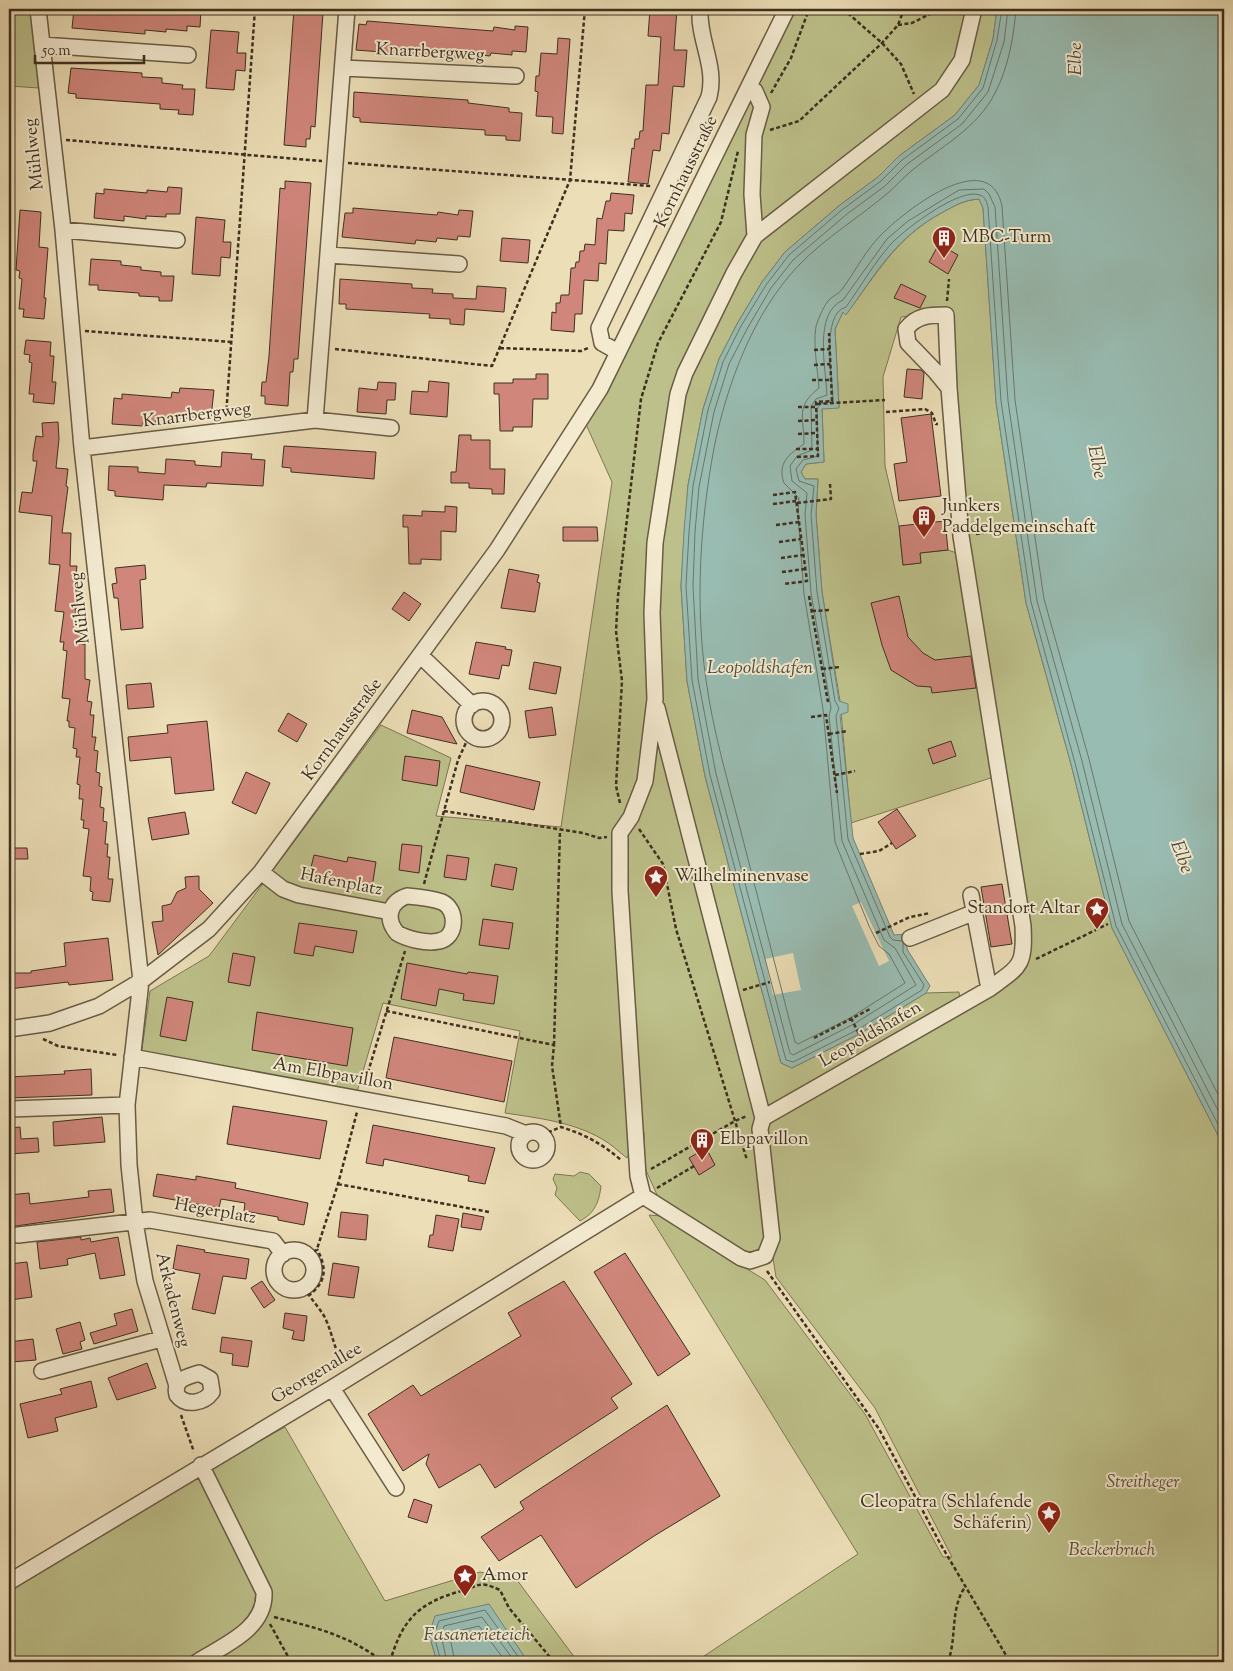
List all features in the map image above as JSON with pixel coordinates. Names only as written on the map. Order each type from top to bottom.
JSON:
[{"type":"street","name":"Mühlweg","points":[[38,9],[62,230],[82,448],[141,982]]},
{"type":"street","points":[[315,420],[347,9]]},
{"type":"street","name":"Kornhausstraße","points":[[602,343],[599,328],[705,106],[712,87],[712,68],[700,26],[700,9]]},
{"type":"street","name":"Kornhausstraße","points":[[9,1029],[50,1023],[99,1006],[141,982],[209,929],[261,872],[497,550],[600,389],[788,9]]},
{"type":"street","points":[[655,699],[730,994],[760,1129],[772,1238],[765,1256],[750,1261],[741,1258],[643,1196],[638,1176],[620,891],[620,833],[630,817],[645,782],[655,699],[652,612],[655,543],[673,414],[685,373],[734,273],[755,236],[942,90],[962,60],[974,9]]},
{"type":"street","points":[[42,45],[188,56]]},
{"type":"street","name":"Knarrbergweg","points":[[343,68],[516,76]]},
{"type":"street","points":[[749,88],[755,91],[762,107],[754,135],[752,194],[755,236]]},
{"type":"street","points":[[62,230],[177,240]]},
{"type":"street","points":[[329,255],[460,264]]},
{"type":"street","points":[[949,388],[935,370],[908,343],[906,330],[916,319],[933,315],[946,315],[949,388],[961,536],[1023,926],[1024,947],[1018,968]]},
{"type":"street","points":[[602,343],[618,352]]},
{"type":"street","name":"Knarrbergweg","points":[[82,448],[315,420],[391,428]]},
{"type":"street","points":[[421,656],[472,705]]},
{"type":"street","points":[[482,702],[494,705],[498,709],[502,721],[498,733],[487,739],[475,738],[470,734],[465,718],[472,705],[482,702]]},
{"type":"street","name":"Hafenplatz","points":[[261,872],[284,890],[299,895],[390,912]]},
{"type":"street","points":[[971,895],[989,990]]},
{"type":"street","name":"Hafenplatz","points":[[407,896],[421,897],[443,902],[448,907],[454,920],[450,934],[438,942],[407,938],[397,933],[390,922],[390,912],[395,902],[407,896]]},
{"type":"street","points":[[910,938],[975,912]]},
{"type":"street","name":"Leopoldshafen","points":[[756,1117],[989,990],[1018,968]]},
{"type":"street","name":"Arkadenweg","points":[[141,982],[127,1106],[129,1165],[135,1222],[145,1281],[177,1395],[184,1401]]},
{"type":"street","name":"Am Elbpavillon","points":[[132,1057],[506,1126],[526,1134],[534,1132],[542,1135]]},
{"type":"street","points":[[9,1109],[127,1106]]},
{"type":"street","points":[[526,1134],[522,1137],[518,1146],[521,1155],[529,1160],[539,1160],[546,1153],[547,1143],[542,1135]]},
{"type":"street","name":"Georgenallee","points":[[9,1582],[332,1388],[643,1196]]},
{"type":"street","name":"Hegerplatz","points":[[135,1222],[150,1220],[273,1241],[283,1254]]},
{"type":"street","points":[[18,1235],[135,1222]]},
{"type":"street","points":[[297,1250],[313,1253],[313,1276],[307,1291],[292,1290],[281,1285],[277,1280],[275,1267],[276,1261],[283,1254],[297,1250]]},
{"type":"street","points":[[42,1371],[161,1338]]},
{"type":"street","points":[[176,1386],[181,1379],[199,1373],[207,1376],[212,1383],[212,1392],[202,1400],[184,1401]]},
{"type":"street","points":[[332,1388],[396,1488]]},
{"type":"street","points":[[197,1662],[248,1630],[257,1621],[265,1602],[264,1592],[201,1465]]},
{"type":"path","points":[[225,431],[255,9]]},
{"type":"path","points":[[321,347],[492,366],[570,180],[585,9]]},
{"type":"path","points":[[762,107],[791,58],[810,9]]},
{"type":"path","points":[[843,9],[882,43],[901,64],[919,108]]},
{"type":"path","points":[[754,135],[799,121],[882,43],[898,24],[904,9]]},
{"type":"path","points":[[898,24],[912,23],[932,13],[934,9]]},
{"type":"path","points":[[52,139],[244,152],[336,162],[666,187]]},
{"type":"path","points":[[946,315],[949,279]]},
{"type":"path","points":[[72,330],[231,342]]},
{"type":"path","points":[[796,457],[818,456],[816,402],[832,401],[829,333]]},
{"type":"path","points":[[500,348],[581,351],[602,343]]},
{"type":"path","points":[[814,350],[830,349]]},
{"type":"path","points":[[814,365],[830,364]]},
{"type":"path","points":[[812,380],[831,380]]},
{"type":"path","points":[[798,407],[885,400]]},
{"type":"path","points":[[886,412],[925,409],[932,412],[936,424],[952,422]]},
{"type":"path","points":[[798,421],[817,420]]},
{"type":"path","points":[[798,434],[817,433]]},
{"type":"path","points":[[796,449],[818,449]]},
{"type":"path","points":[[774,504],[831,499],[830,484]]},
{"type":"path","points":[[773,495],[795,492],[807,581],[784,584]]},
{"type":"path","points":[[776,525],[799,522]]},
{"type":"path","points":[[961,536],[1014,528]]},
{"type":"path","points":[[779,542],[801,539]]},
{"type":"path","points":[[781,558],[803,555]]},
{"type":"path","points":[[782,572],[805,569]]},
{"type":"path","points":[[809,596],[828,702]]},
{"type":"path","points":[[812,612],[831,610]]},
{"type":"path","points":[[822,669],[840,667]]},
{"type":"path","points":[[622,681],[616,786],[620,803],[663,864],[676,930],[749,1165]]},
{"type":"path","points":[[810,717],[826,715],[837,793]]},
{"type":"path","points":[[828,734],[848,731]]},
{"type":"path","points":[[421,897],[458,760],[470,734]]},
{"type":"path","points":[[834,774],[855,771]]},
{"type":"path","points":[[444,811],[599,838],[620,833]]},
{"type":"path","points":[[560,830],[552,1066],[561,1127]]},
{"type":"path","points":[[860,854],[879,851],[892,843]]},
{"type":"path","points":[[1018,968],[1108,924]]},
{"type":"path","points":[[349,1377],[333,1347],[325,1318],[307,1291],[320,1287],[324,1273],[323,1261],[313,1253],[338,1184],[360,1100],[404,956],[407,938]]},
{"type":"path","points":[[730,994],[770,982]]},
{"type":"path","points":[[814,1038],[870,1009]]},
{"type":"path","points":[[386,1011],[554,1045]]},
{"type":"path","points":[[851,1018],[859,1034]]},
{"type":"path","points":[[34,1040],[42,1039],[58,1046],[132,1057]]},
{"type":"path","points":[[542,1135],[561,1127],[598,1141],[638,1176],[735,1121],[756,1117]]},
{"type":"path","points":[[643,1196],[694,1166]]},
{"type":"path","points":[[338,1184],[489,1212]]},
{"type":"path","points":[[758,1259],[879,1429],[965,1587],[1010,1662]]},
{"type":"path","points":[[184,1401],[181,1418],[201,1465]]},
{"type":"path","points":[[390,1662],[396,1640],[414,1614],[444,1594],[463,1591],[474,1585],[484,1584],[500,1590],[509,1608],[554,1662]]},
{"type":"path","points":[[948,1662],[954,1646],[955,1611],[959,1595],[965,1587]]},
{"type":"path","points":[[265,1615],[330,1631],[362,1646],[384,1662]]},
{"type":"path","points":[[269,1623],[291,1662]]},
{"type":"green space","points":[[9,9],[31,9],[39,88],[9,86]]},
{"type":"green space","points":[[779,9],[997,9],[993,39],[979,85],[955,115],[899,156],[878,177],[840,205],[785,252],[762,282],[719,359],[703,409],[688,485],[681,586],[687,681],[705,776],[781,1063],[792,1068],[859,1034],[926,993],[959,992],[961,1008],[1000,988],[1028,936],[1003,774],[851,823],[840,701],[822,592],[816,515],[818,479],[805,479],[801,472],[806,464],[824,462],[822,408],[839,407],[835,329],[843,312],[846,314],[888,257],[912,233],[926,222],[952,207],[979,199],[983,208],[996,402],[1026,603],[1071,764],[1112,928],[1224,1147],[1224,1662],[695,1662],[858,1554],[649,1215],[661,1216],[765,1280],[865,1414],[943,1557],[952,1557],[875,1408],[776,1277],[769,1233],[761,1248],[754,1254],[743,1254],[658,1197],[644,1166],[644,1132],[633,1134],[632,1146],[627,1158],[605,1141],[579,1128],[505,1113],[520,1031],[383,1003],[354,1102],[140,1064],[150,991],[209,956],[381,725],[451,758],[436,816],[561,827],[612,482],[580,411]],"holes":[[[949,311],[968,557],[948,550],[920,553],[921,563],[903,565],[899,526],[885,466],[883,377],[901,317]],[[727,994],[765,1102],[757,1127]]]},
{"type":"green space","points":[[580,1172],[589,1174],[601,1186],[593,1211],[580,1221],[555,1195],[557,1188],[553,1179],[555,1174],[574,1176]]},
{"type":"green space","points":[[285,1427],[385,1601],[480,1572],[517,1580],[578,1662],[528,1662],[488,1604],[429,1634],[437,1662],[9,1662],[9,1592],[151,1502]]},
{"type":"water","name":"Elbe","points":[[997,9],[1224,9],[1224,1147],[1112,928],[1071,764],[1026,603],[996,402],[983,208],[979,199],[952,207],[926,222],[912,233],[888,257],[846,315],[843,312],[835,329],[839,408],[822,409],[824,462],[806,464],[801,472],[805,479],[818,479],[816,515],[822,592],[839,701],[848,704],[848,712],[840,715],[853,838],[894,935],[908,934],[907,949],[930,986],[926,993],[859,1034],[792,1068],[781,1063],[705,776],[687,681],[681,586],[688,485],[703,409],[719,359],[762,282],[785,252],[840,205],[878,177],[899,156],[955,115],[979,85],[993,39]]},
{"type":"water","name":"Fasanerieteich","points":[[489,1604],[528,1662],[437,1662],[429,1634],[435,1616]]},
{"type":"pier","points":[[861,902],[889,961],[879,966],[852,906]]},
{"type":"pier","points":[[793,953],[801,990],[773,995],[765,959]]},
{"type":"building","points":[[74,9],[201,9],[200,27],[187,26],[187,31],[145,30],[145,34],[72,28]]},
{"type":"building","points":[[294,9],[320,9],[320,13],[323,13],[315,127],[311,126],[310,139],[306,139],[306,147],[284,145]]},
{"type":"building","points":[[650,9],[677,9],[674,50],[687,50],[684,87],[673,86],[669,134],[662,133],[660,151],[653,150],[648,184],[628,182],[632,148],[634,149],[635,139],[639,139],[640,131],[643,131],[646,85],[658,85],[661,37],[648,36]]},
{"type":"building","points":[[367,21],[493,31],[494,27],[515,30],[515,26],[528,27],[526,52],[512,51],[512,55],[491,53],[490,56],[471,54],[471,59],[356,50],[359,24],[366,25]]},
{"type":"building","points":[[211,30],[239,32],[237,53],[246,53],[245,71],[236,70],[234,90],[206,88]]},
{"type":"building","points":[[558,38],[570,39],[563,134],[552,133],[553,117],[536,116],[538,92],[535,91],[536,76],[539,76],[541,53],[557,54]]},
{"type":"building","points":[[71,68],[142,73],[142,77],[162,78],[162,83],[183,85],[182,89],[195,89],[193,115],[178,114],[179,110],[160,109],[160,104],[76,98],[76,94],[68,93]]},
{"type":"building","points":[[354,92],[468,100],[468,103],[509,108],[509,112],[522,113],[520,141],[506,140],[506,136],[485,135],[485,130],[360,122],[360,118],[353,117]]},
{"type":"building","points":[[285,181],[311,183],[298,359],[294,359],[293,372],[290,372],[288,406],[265,404],[265,396],[261,396],[262,382],[266,382],[269,356],[280,188],[285,189]]},
{"type":"building","points":[[168,187],[182,188],[180,214],[166,214],[166,217],[146,216],[146,219],[124,216],[124,221],[94,218],[96,193],[104,194],[104,189],[147,193],[147,190],[167,192]]},
{"type":"building","points":[[611,193],[634,195],[632,214],[625,213],[624,231],[608,230],[606,264],[599,263],[598,281],[584,280],[582,314],[575,314],[574,332],[551,330],[552,312],[556,313],[556,303],[560,303],[561,295],[569,295],[571,268],[575,268],[576,262],[579,262],[580,251],[584,251],[585,244],[595,245],[597,218],[602,219],[606,201],[610,201]]},
{"type":"building","points":[[353,208],[437,215],[438,212],[458,215],[459,210],[473,211],[470,237],[458,236],[457,240],[437,238],[436,242],[416,240],[415,244],[342,237],[345,213],[353,213]]},
{"type":"building","points":[[20,210],[41,212],[39,247],[48,248],[44,319],[23,317],[24,309],[19,309],[22,279],[19,278],[20,271],[16,270]]},
{"type":"building","points":[[196,217],[225,220],[223,242],[231,242],[230,258],[221,257],[220,276],[192,274]]},
{"type":"building","points":[[502,238],[530,240],[528,263],[500,261]]},
{"type":"building","name":"MBC-Turm","points":[[939,244],[958,255],[948,274],[929,262]]},
{"type":"building","points":[[91,259],[121,261],[121,265],[161,272],[161,276],[174,276],[172,301],[159,301],[159,297],[139,296],[139,293],[98,290],[98,285],[89,285]]},
{"type":"building","points":[[340,279],[412,284],[412,288],[433,289],[432,293],[453,294],[453,298],[476,299],[477,286],[506,288],[504,312],[465,309],[464,325],[450,324],[450,319],[429,318],[430,314],[346,309],[346,304],[339,304]]},
{"type":"building","points":[[901,284],[926,296],[920,308],[894,298]]},
{"type":"building","points":[[26,340],[51,342],[50,356],[54,356],[52,382],[56,382],[54,404],[33,402],[34,394],[29,394],[32,363],[29,362],[30,355],[24,354]]},
{"type":"building","points":[[907,369],[921,370],[924,373],[922,399],[904,397]]},
{"type":"building","points":[[536,374],[548,374],[548,399],[533,399],[532,427],[513,427],[513,431],[500,431],[499,394],[494,394],[494,383],[513,383],[513,379],[536,379]]},
{"type":"building","points":[[429,381],[449,383],[447,417],[410,414],[412,391],[428,392]]},
{"type":"building","points":[[378,382],[396,383],[395,400],[387,400],[386,414],[357,412],[359,388],[377,390]]},
{"type":"building","points":[[180,388],[214,390],[211,417],[199,416],[199,419],[156,416],[156,423],[143,422],[143,426],[112,424],[114,398],[122,399],[122,394],[171,398],[172,392],[179,393]]},
{"type":"building","points":[[931,414],[941,496],[899,501],[894,464],[907,462],[901,418]]},
{"type":"building","points":[[58,422],[59,439],[56,468],[68,469],[66,486],[68,487],[62,533],[71,533],[70,566],[77,566],[76,574],[79,574],[74,629],[83,630],[82,644],[85,644],[85,679],[90,680],[87,701],[92,702],[90,715],[94,715],[92,737],[96,737],[94,750],[98,751],[96,772],[100,773],[99,786],[102,787],[100,807],[104,808],[103,821],[107,822],[105,844],[108,844],[107,857],[110,857],[108,879],[113,879],[110,902],[92,900],[93,892],[90,891],[91,877],[83,876],[89,829],[83,828],[84,820],[81,820],[83,799],[79,799],[80,785],[77,784],[80,757],[76,757],[77,749],[73,748],[75,728],[69,727],[69,721],[67,721],[70,699],[62,698],[67,651],[63,650],[64,642],[60,642],[64,612],[55,611],[60,565],[49,564],[52,516],[19,512],[22,492],[32,493],[37,461],[33,461],[36,436],[43,437],[42,423]]},
{"type":"building","points":[[459,435],[471,435],[471,440],[490,440],[490,469],[505,469],[504,494],[492,494],[492,489],[469,488],[469,483],[451,483],[451,472],[456,472]]},
{"type":"building","points":[[284,446],[376,452],[374,479],[291,472],[291,468],[282,467]]},
{"type":"building","points":[[222,452],[252,454],[251,459],[265,460],[263,486],[207,483],[206,487],[164,485],[163,500],[115,496],[115,491],[108,490],[109,466],[138,467],[138,472],[165,474],[166,459],[195,461],[195,465],[221,467]]},
{"type":"building","points":[[445,506],[457,507],[456,532],[441,531],[441,560],[421,559],[421,564],[409,564],[408,527],[403,527],[403,515],[422,516],[422,511],[445,512]]},
{"type":"building","name":"Junkers Paddelgemeinschaft","points":[[945,521],[948,550],[920,553],[921,563],[903,565],[899,526]]},
{"type":"building","points":[[563,527],[597,527],[598,541],[563,541]]},
{"type":"building","points":[[145,565],[146,579],[140,580],[143,628],[121,630],[118,598],[114,598],[112,584],[117,583],[115,568]]},
{"type":"building","points":[[509,569],[539,575],[537,582],[540,583],[535,612],[501,608]]},
{"type":"building","points":[[404,592],[421,604],[409,621],[392,609]]},
{"type":"building","points":[[899,596],[908,637],[923,653],[935,660],[971,656],[976,688],[932,693],[931,687],[917,686],[891,670],[871,603]]},
{"type":"building","points":[[476,642],[506,647],[505,649],[512,650],[509,666],[502,665],[499,679],[469,674]]},
{"type":"building","points":[[534,662],[561,667],[556,694],[529,689]]},
{"type":"building","points":[[151,683],[154,707],[128,709],[126,685]]},
{"type":"building","points":[[552,707],[556,735],[529,738],[525,711]]},
{"type":"building","points":[[412,710],[442,717],[457,744],[407,733]]},
{"type":"building","points":[[288,713],[307,724],[297,742],[278,731]]},
{"type":"building","points":[[207,721],[214,790],[175,794],[171,757],[130,761],[128,737],[168,733],[167,725]]},
{"type":"building","points":[[951,741],[956,756],[933,764],[928,749]]},
{"type":"building","points":[[405,756],[440,761],[437,786],[402,780]]},
{"type":"building","points":[[466,765],[540,782],[534,810],[460,792]]},
{"type":"building","points":[[246,772],[270,783],[256,814],[232,803]]},
{"type":"building","points":[[897,809],[916,836],[896,849],[878,822]]},
{"type":"building","points":[[185,812],[189,834],[152,840],[148,818]]},
{"type":"building","points":[[402,844],[422,846],[419,873],[399,870]]},
{"type":"building","points":[[9,848],[27,848],[28,859],[9,859]]},
{"type":"building","points":[[314,855],[347,862],[348,857],[376,862],[372,887],[309,876]]},
{"type":"building","points":[[447,855],[469,858],[466,880],[444,877]]},
{"type":"building","points":[[495,864],[517,868],[513,890],[491,886]]},
{"type":"building","points":[[199,876],[199,889],[213,903],[158,955],[152,922],[163,921],[162,906],[171,904],[177,892],[186,888],[185,877]]},
{"type":"building","points":[[1002,884],[1012,944],[991,947],[981,887]]},
{"type":"building","points":[[483,919],[513,923],[509,949],[479,945]]},
{"type":"building","points":[[299,923],[357,931],[353,953],[315,946],[313,956],[294,953]]},
{"type":"building","points":[[108,938],[113,980],[69,985],[68,982],[9,989],[9,973],[31,973],[31,971],[66,966],[64,943]]},
{"type":"building","points":[[233,953],[255,957],[250,986],[228,982]]},
{"type":"building","points":[[407,963],[467,974],[468,972],[498,976],[494,1004],[463,1000],[464,994],[439,989],[436,1006],[401,999]]},
{"type":"building","points":[[167,997],[193,1002],[186,1041],[160,1036]]},
{"type":"building","points":[[257,1012],[353,1028],[347,1066],[252,1050]]},
{"type":"building","points":[[394,1037],[512,1061],[504,1102],[386,1078]]},
{"type":"building","points":[[91,1069],[92,1095],[9,1098],[9,1077],[65,1074],[64,1071]]},
{"type":"building","points":[[233,1106],[327,1121],[320,1159],[227,1144]]},
{"type":"building","points":[[102,1117],[105,1142],[54,1146],[53,1122]]},
{"type":"building","points":[[373,1125],[495,1148],[485,1184],[468,1181],[469,1176],[384,1159],[383,1166],[366,1163]]},
{"type":"building","points":[[20,1127],[21,1139],[38,1138],[39,1152],[9,1154],[9,1128]]},
{"type":"building","name":"Elbpavillon","points":[[706,1148],[715,1165],[699,1175],[689,1158]]},
{"type":"building","points":[[157,1174],[196,1180],[196,1176],[236,1183],[235,1188],[308,1203],[304,1225],[278,1220],[278,1217],[244,1211],[245,1203],[221,1199],[219,1208],[153,1196]]},
{"type":"building","points":[[111,1189],[114,1212],[9,1227],[9,1195],[29,1193],[30,1204],[89,1197],[88,1191]]},
{"type":"building","points":[[341,1212],[368,1215],[366,1240],[338,1237]]},
{"type":"building","points":[[463,1213],[484,1217],[481,1230],[461,1227]]},
{"type":"building","points":[[436,1215],[459,1219],[453,1251],[428,1247],[430,1235],[433,1235]]},
{"type":"building","points":[[81,1237],[81,1240],[90,1238],[91,1242],[118,1237],[125,1275],[100,1279],[95,1253],[67,1259],[68,1265],[40,1269],[37,1242]]},
{"type":"building","points":[[177,1245],[205,1250],[204,1252],[249,1259],[246,1279],[223,1276],[215,1314],[192,1309],[200,1274],[173,1269]]},
{"type":"building","points":[[625,1253],[690,1354],[658,1376],[594,1272]]},
{"type":"building","points":[[27,1262],[32,1297],[10,1300],[9,1264]]},
{"type":"building","points":[[333,1263],[359,1267],[354,1298],[328,1295]]},
{"type":"building","points":[[262,1281],[275,1300],[264,1308],[251,1288]]},
{"type":"building","points":[[564,1281],[632,1384],[611,1398],[618,1408],[495,1488],[480,1464],[439,1488],[426,1464],[429,1454],[403,1471],[368,1414],[413,1385],[421,1396],[521,1336],[508,1313]]},
{"type":"building","points":[[132,1309],[138,1331],[94,1344],[90,1333],[117,1325],[114,1314]]},
{"type":"building","points":[[285,1313],[307,1316],[304,1341],[292,1339],[294,1331],[283,1328]]},
{"type":"building","points":[[80,1322],[85,1340],[80,1342],[82,1349],[63,1354],[56,1329]]},
{"type":"building","points":[[222,1337],[252,1341],[248,1367],[232,1365],[233,1354],[220,1352]]},
{"type":"building","points":[[33,1339],[36,1360],[12,1362],[9,1342]]},
{"type":"building","points":[[147,1363],[156,1388],[117,1400],[108,1378]]},
{"type":"building","points":[[91,1381],[97,1407],[55,1418],[58,1431],[28,1438],[20,1404],[62,1394],[60,1389]]},
{"type":"building","points":[[667,1405],[720,1496],[654,1536],[576,1588],[541,1535],[499,1561],[481,1537],[524,1509],[520,1502]]},
{"type":"building","points":[[414,1499],[432,1505],[427,1523],[408,1517]]},
{"type":"place","name":"MBC-Turm","points":[[944,259]]},
{"type":"place","name":"Junkers Paddelgemeinschaft","points":[[924,538]]},
{"type":"place","name":"Wilhelminenvase","points":[[656,898]]},
{"type":"place","name":"Standort Altar","points":[[1097,930]]},
{"type":"place","name":"Elbpavillon","points":[[702,1161]]},
{"type":"place","name":"Cleopatra (Schlafende Schäferin)","points":[[1049,1534]]},
{"type":"place","name":"Amor","points":[[465,1597]]},
{"type":"park label","name":"Streitheger","points":[[1143,1483]]},
{"type":"park label","name":"Beckerbruch","points":[[1112,1551]]}]
